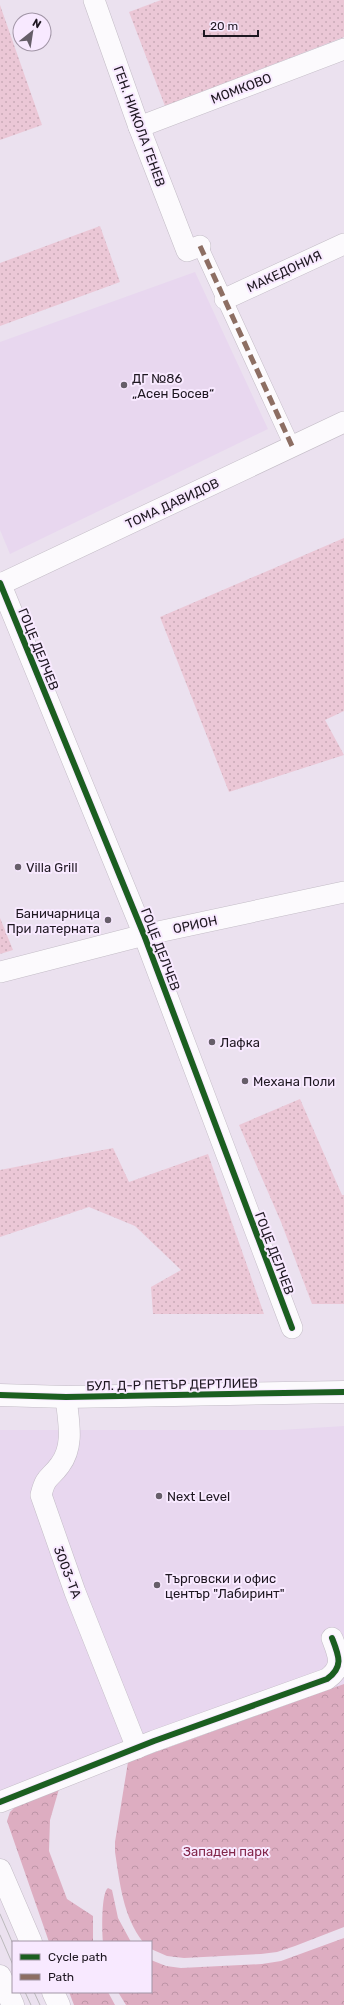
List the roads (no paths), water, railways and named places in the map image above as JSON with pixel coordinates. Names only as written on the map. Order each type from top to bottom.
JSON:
[{"type":"main road","name":"БУЛ. Д-Р ПЕТЪР ДЕРТЛИЕВ","points":[[0,1395],[66,1397],[344,1392]]},
{"type":"main road","points":[[0,1870],[31,1941]]},
{"type":"main road","points":[[0,1976],[13,2005]]},
{"type":"main road","points":[[53,1993],[59,2005]]},
{"type":"street","name":"ГЕН. НИКОЛА ГЕНЕВ","points":[[94,0],[139,127],[194,248],[225,299],[292,446]]},
{"type":"street","name":"МОМКОВО","points":[[139,127],[344,49]]},
{"type":"street","name":"МАКЕДОНИЯ","points":[[225,299],[344,244]]},
{"type":"street","name":"ТОМА ДАВИДОВ","points":[[0,584],[344,422]]},
{"type":"street","name":"ГОЦЕ ДЕЛЧЕВ","points":[[0,584],[144,935],[292,1328]]},
{"type":"street","name":"ОРИОН","points":[[0,972],[144,935],[344,892]]},
{"type":"street","name":"3003-ТА","points":[[66,1397],[70,1444],[60,1465],[44,1483],[41,1496],[75,1592],[137,1748]]},
{"type":"street","points":[[0,1802],[137,1748],[327,1679],[338,1669],[339,1663],[339,1656],[332,1638]]},
{"type":"tram line","points":[[0,1914],[12,1942]]},
{"type":"tram line","points":[[0,1935],[12,1963]]},
{"type":"tram line","points":[[25,1993],[31,2005]]},
{"type":"tram line","points":[[34,1993],[40,2005]]},
{"type":"place","name":"ДГ №86 „Асен Босев“","points":[[124,385]]},
{"type":"place","name":"Villa Grill","points":[[18,867]]},
{"type":"place","name":"Баничарница При латерната","points":[[108,920]]},
{"type":"place","name":"Лафка","points":[[212,1042]]},
{"type":"place","name":"Механа Поли","points":[[245,1081]]},
{"type":"place","name":"Next Level","points":[[159,1496]]},
{"type":"place","name":"Търговски и офис център \"Лабиринт\"","points":[[157,1585]]},
{"type":"park label","name":"Западен парк","points":[[226,1851]]}]
